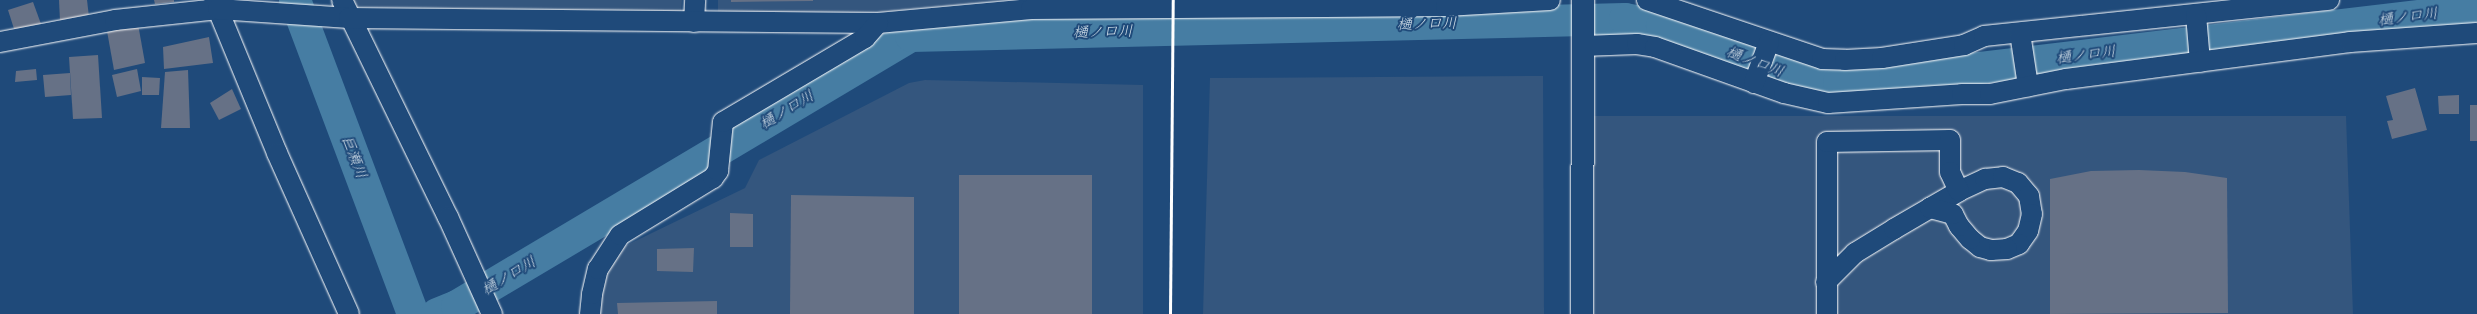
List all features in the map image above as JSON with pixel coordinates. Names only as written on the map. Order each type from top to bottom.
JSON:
[{"type":"street","points":[[694,0],[694,22]]},
{"type":"street","points":[[0,42],[115,20],[221,6],[345,12],[694,22],[878,23],[1031,9],[1446,6],[1550,0]]},
{"type":"street","points":[[1647,0],[1768,46],[1822,59],[1845,60],[1882,58],[1964,45],[1984,36],[2021,37],[2196,18],[2329,0]]},
{"type":"street","points":[[1582,314],[1583,3]]},
{"type":"street","points":[[221,6],[277,153],[349,314]]},
{"type":"street","points":[[345,12],[448,217],[492,313]]},
{"type":"street","points":[[2196,18],[2200,58]]},
{"type":"street","points":[[590,314],[592,294],[598,269],[620,235],[713,178],[720,164],[720,131],[723,122],[864,38],[878,23]]},
{"type":"street","points":[[1583,41],[1637,44],[1655,47],[1755,80],[1784,93],[1828,103],[1962,94],[1990,94],[2027,82],[2066,79],[2200,58],[2350,42],[2477,33]]},
{"type":"street","points":[[2021,37],[2027,82]]},
{"type":"street","points":[[1755,80],[1768,46]]},
{"type":"street","points":[[1827,314],[1827,142],[1950,140],[1950,172],[1959,191]]},
{"type":"street","points":[[1826,282],[1855,253],[1930,208],[1959,191],[1982,180],[1996,177],[2006,178],[2018,184],[2029,196],[2032,210],[2030,224],[2024,239],[2017,246],[2008,249],[1991,250],[1984,248],[1964,233],[1953,214],[1930,208]]},
{"type":"shaded area","points":[[353,0],[682,0],[681,12],[356,7]]},
{"type":"shaded area","points":[[718,0],[1008,0],[883,12],[718,16]]},
{"type":"shaded area","points":[[1543,76],[1544,314],[1203,314],[1210,78]]},
{"type":"shaded area","points":[[925,80],[1143,85],[1143,314],[598,314],[604,271],[625,246],[745,188],[759,160],[909,83]]},
{"type":"shaded area","points":[[1592,116],[2346,116],[2353,314],[1591,314]]},
{"type":"building","points":[[59,0],[87,0],[89,17],[60,21]]},
{"type":"building","points":[[154,0],[174,0],[174,2],[155,4]]},
{"type":"building","points":[[731,0],[813,0],[813,1],[731,2]]},
{"type":"building","points":[[33,2],[41,24],[15,32],[8,10]]},
{"type":"building","points":[[138,24],[145,63],[114,70],[107,31]]},
{"type":"building","points":[[209,37],[213,63],[164,69],[163,47]]},
{"type":"building","points":[[98,55],[102,118],[73,119],[69,57]]},
{"type":"building","points":[[36,69],[37,80],[15,82],[16,71]]},
{"type":"building","points":[[137,69],[141,91],[117,97],[112,75]]},
{"type":"building","points":[[188,70],[190,128],[161,128],[165,72]]},
{"type":"building","points":[[70,73],[71,95],[45,97],[43,75]]},
{"type":"building","points":[[142,77],[160,78],[159,95],[142,95]]},
{"type":"building","points":[[2415,88],[2427,130],[2392,139],[2387,121],[2393,120],[2386,96]]},
{"type":"building","points":[[232,89],[241,109],[219,120],[210,103]]},
{"type":"building","points":[[2459,95],[2459,114],[2439,114],[2438,96]]},
{"type":"building","points":[[2470,105],[2477,105],[2477,141],[2470,141]]},
{"type":"building","points":[[2139,170],[2185,172],[2227,178],[2228,313],[2050,314],[2050,179],[2091,171]]},
{"type":"building","points":[[959,175],[1092,175],[1092,314],[959,314]]},
{"type":"building","points":[[791,195],[914,197],[914,314],[790,314]]},
{"type":"building","points":[[730,213],[753,214],[753,247],[730,247]]},
{"type":"building","points":[[694,248],[693,272],[657,271],[657,249]]},
{"type":"building","points":[[717,301],[717,314],[618,314],[617,303]]},
{"type":"waterway","name":"巨瀬川","points":[[295,0],[413,314]]},
{"type":"waterway","name":"樋ノ口川","points":[[437,314],[457,306],[911,36],[1625,19],[1662,26],[1803,80],[1839,82],[1895,78],[2477,9]]},
{"type":"railway","points":[[1170,314],[1173,0]]}]
